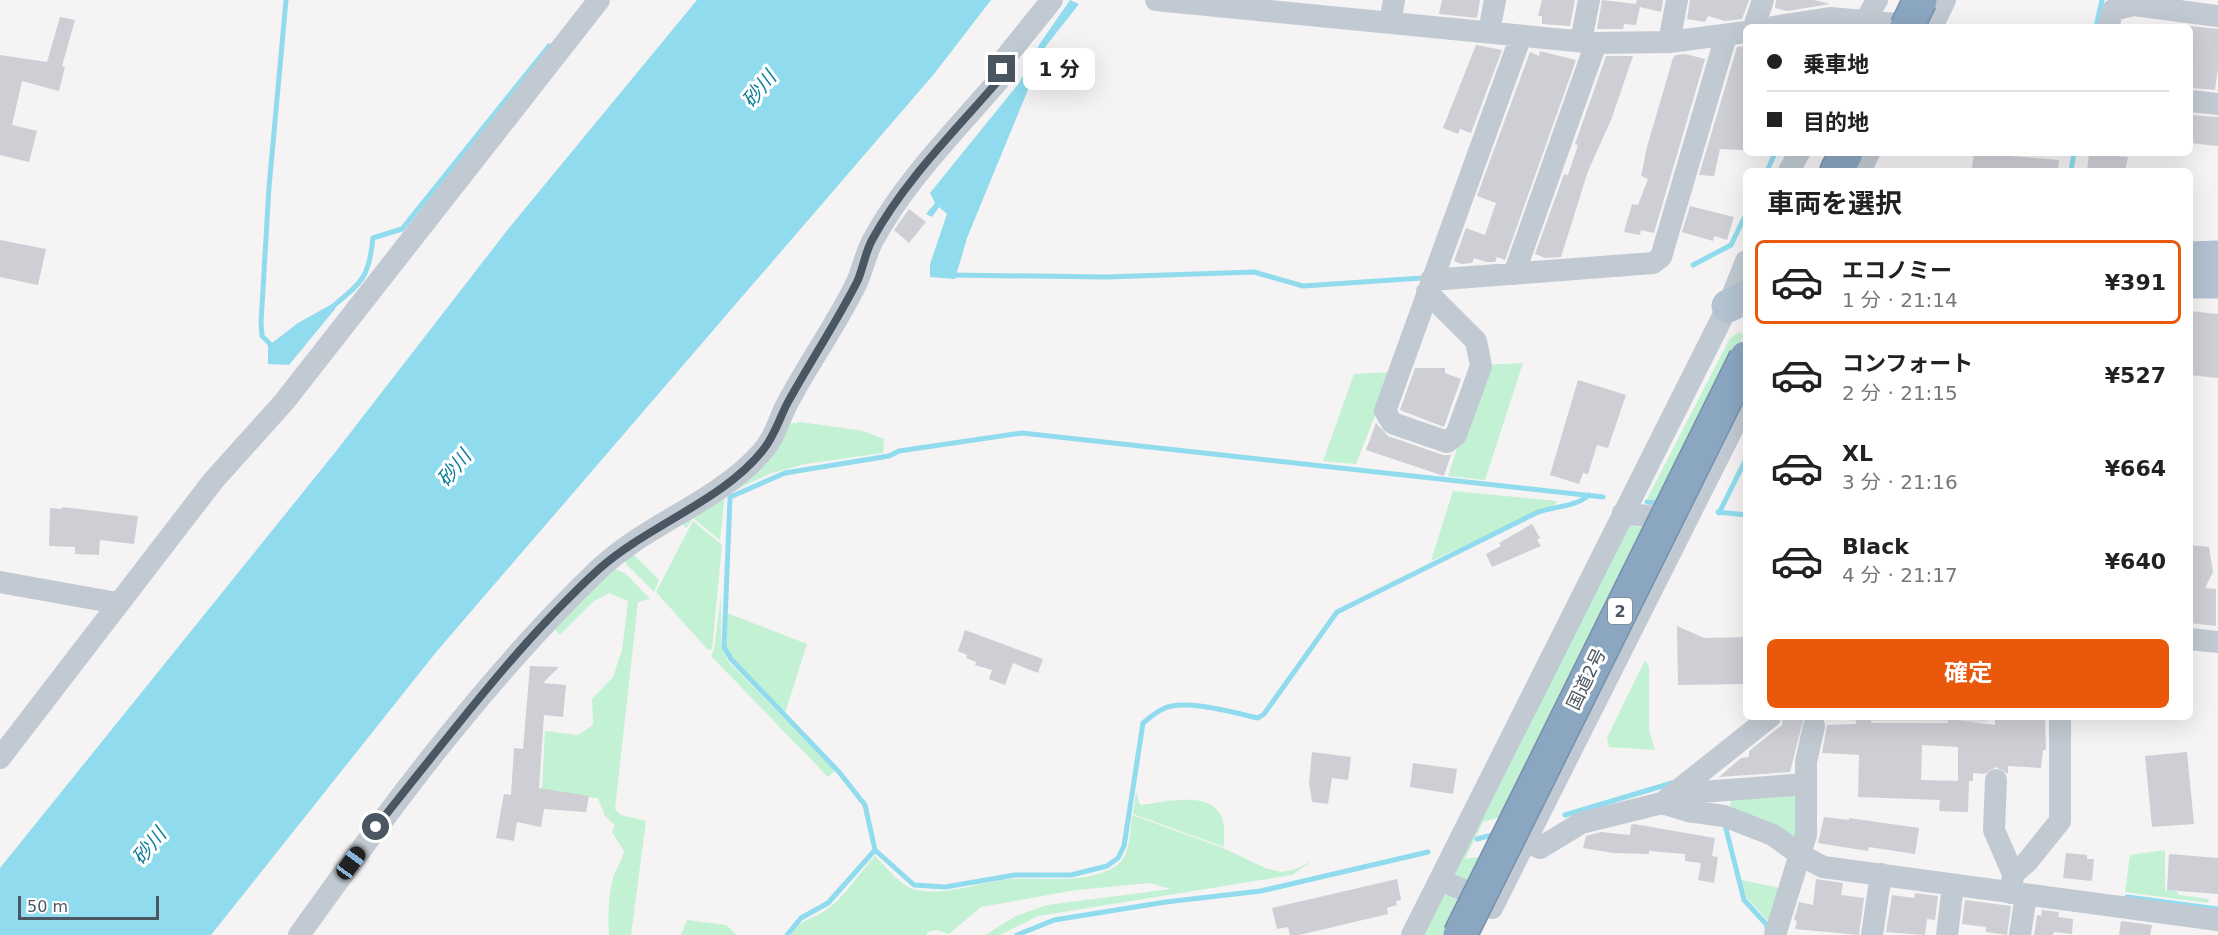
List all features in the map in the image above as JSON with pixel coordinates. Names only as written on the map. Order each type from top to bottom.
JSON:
[{"type":"highway","points":[[1908,24],[1920,0]]},
{"type":"highway","name":"国道2号","points":[[1460,935],[1743,364]]},
{"type":"main road","points":[[2193,258],[2218,257]]},
{"type":"main road","points":[[2193,282],[2218,282]]},
{"type":"street","points":[[0,758],[213,481],[284,402],[487,147],[599,0]]},
{"type":"street","points":[[299,935],[376,827],[543,626],[600,568],[626,548],[719,488],[762,453],[776,433],[786,406],[858,281],[871,243],[894,203],[998,81],[1006,57],[1052,0]]},
{"type":"street","points":[[1156,0],[1293,7],[1390,23],[1588,42],[1669,42],[1736,34],[1661,257],[1653,263],[1514,274],[1429,286]]},
{"type":"street","points":[[1390,23],[1394,0]]},
{"type":"street","points":[[1489,32],[1495,0]]},
{"type":"street","points":[[1514,274],[1588,42],[1589,0]]},
{"type":"street","points":[[1669,42],[1677,0]]},
{"type":"street","points":[[1755,24],[1763,0]]},
{"type":"street","points":[[1792,24],[1830,18],[1864,24],[1877,0]]},
{"type":"street","points":[[1933,24],[1945,0]]},
{"type":"street","points":[[2111,12],[2134,5],[2218,16]]},
{"type":"street","points":[[1429,286],[1476,341],[1481,366],[1456,435],[1447,442],[1392,423],[1385,411],[1429,286],[1521,36]]},
{"type":"street","points":[[2193,101],[2218,105]]},
{"type":"street","points":[[1412,935],[1623,513],[1737,301],[1743,274]]},
{"type":"street","points":[[1478,935],[1743,408]]},
{"type":"street","points":[[1623,513],[1688,521]]},
{"type":"street","points":[[0,582],[117,603]]},
{"type":"street","points":[[2193,639],[2218,642]]},
{"type":"street","points":[[1661,802],[1766,720]]},
{"type":"street","points":[[2015,885],[2027,862],[2060,821],[2060,720]]},
{"type":"street","points":[[1775,935],[1806,835],[1806,762],[1814,726]]},
{"type":"street","points":[[1996,780],[1994,830],[2015,885],[2020,935]]},
{"type":"street","points":[[1525,841],[1540,848],[1581,823],[1661,802],[1806,784]]},
{"type":"street","points":[[1661,802],[1688,811],[1724,816],[1773,834],[1799,855],[1823,867],[1953,885],[2015,885],[2218,920]]},
{"type":"street","points":[[1872,935],[1881,874]]},
{"type":"street","points":[[1440,880],[1494,903]]},
{"type":"street","points":[[1947,935],[1953,885]]},
{"type":"shaded area","points":[[1850,720],[1987,720],[1987,722]]},
{"type":"green space","points":[[1739,332],[1743,334],[1659,501],[1647,499],[1730,338]]},
{"type":"green space","points":[[1523,363],[1485,480],[1448,476],[1485,365]]},
{"type":"green space","points":[[1392,372],[1356,464],[1323,461],[1354,374]]},
{"type":"green space","points":[[800,422],[864,431],[884,439],[883,453],[805,464],[769,474],[725,495],[720,540],[693,518],[686,528],[679,520],[789,424]]},
{"type":"green space","points":[[1453,491],[1557,501],[1556,504],[1431,561]]},
{"type":"green space","points":[[693,521],[722,545],[712,649],[708,650],[656,592]]},
{"type":"green space","points":[[1624,524],[1647,528],[1503,816],[1483,822],[1465,859],[1483,856],[1469,884],[1452,876]]},
{"type":"green space","points":[[631,552],[659,580],[654,592],[626,564],[625,557]]},
{"type":"green space","points":[[612,568],[625,573],[650,599],[638,602],[615,809],[621,815],[646,821],[631,935],[609,935],[611,885],[624,851],[612,832],[615,825],[605,816],[598,798],[542,791],[545,731],[578,735],[593,725],[592,699],[613,677],[622,650],[628,601],[609,593],[594,601],[560,635],[552,626]]},
{"type":"green space","points":[[721,596],[721,646],[728,661],[835,771],[828,777],[711,656],[714,650]]},
{"type":"green space","points":[[727,613],[807,644],[785,713],[733,659],[725,646]]},
{"type":"green space","points":[[1645,660],[1649,667],[1649,730],[1655,750],[1609,747],[1607,738]]},
{"type":"green space","points":[[1136,792],[1140,805],[1186,800],[1208,803],[1222,818],[1224,847],[1133,814]]},
{"type":"green space","points":[[1792,792],[1797,801],[1799,839],[1730,812],[1731,798]]},
{"type":"green space","points":[[1132,815],[1223,848],[1265,868],[1281,872],[1296,869],[1312,861],[1292,875],[1038,916],[1000,935],[985,935],[1016,916],[1047,905],[1171,889],[1149,883],[1076,890],[981,907],[949,934],[937,930],[927,932],[927,935],[791,935],[800,924],[828,909],[875,856],[903,884],[925,891],[938,892],[1000,880],[1066,879],[1092,876],[1116,866],[1125,856]]},
{"type":"green space","points":[[2165,850],[2165,890],[2176,891],[2179,895],[2209,899],[2208,903],[2125,892],[2130,855]]},
{"type":"green space","points":[[1741,880],[1780,888],[1772,925],[1746,897]]},
{"type":"green space","points":[[1441,892],[1462,902],[1446,935],[1419,935]]},
{"type":"green space","points":[[687,920],[726,925],[737,935],[681,935]]},
{"type":"water","name":"砂川","points":[[697,0],[991,0],[934,74],[437,651],[211,935],[0,935],[0,868],[337,450],[509,228]]},
{"type":"water","points":[[1070,0],[1079,4],[1046,46],[967,238],[955,279],[930,277],[930,264],[947,214],[939,207],[932,217],[926,214],[935,203],[930,193],[1019,83],[1039,45]]},
{"type":"water","points":[[332,304],[337,304],[335,309],[289,365],[268,364],[268,346],[298,323]]},
{"type":"building","points":[[1442,0],[1480,0],[1477,18],[1439,14]]},
{"type":"building","points":[[1542,0],[1575,0],[1570,26],[1542,24],[1542,16],[1538,16]]},
{"type":"building","points":[[1602,0],[1636,4],[1637,0],[1663,0],[1661,12],[1640,7],[1636,25],[1624,24],[1623,29],[1597,29]]},
{"type":"building","points":[[1690,0],[1749,0],[1742,19],[1725,21],[1708,16],[1705,22],[1687,19]]},
{"type":"building","points":[[1776,0],[1814,0],[1830,4],[1787,11],[1775,8]]},
{"type":"building","points":[[60,17],[75,20],[62,66],[65,67],[59,91],[22,81],[12,125],[37,131],[29,162],[0,155],[0,55],[47,62]]},
{"type":"building","points":[[2193,26],[2218,29],[2218,69],[2215,89],[2218,90],[2193,88]]},
{"type":"building","points":[[1476,45],[1502,50],[1471,133],[1460,129],[1458,134],[1443,128]]},
{"type":"building","points":[[1743,46],[1743,150],[1720,149],[1714,176],[1699,175],[1737,47]]},
{"type":"building","points":[[1540,51],[1576,60],[1505,260],[1497,257],[1495,262],[1486,262],[1474,258],[1472,263],[1462,264],[1454,261],[1466,228],[1485,235],[1496,203],[1477,196],[1530,52],[1539,56]]},
{"type":"building","points":[[1685,54],[1705,59],[1654,233],[1641,230],[1640,235],[1624,232],[1632,204],[1638,205],[1648,179],[1641,176],[1673,58],[1676,55]]},
{"type":"building","points":[[1606,56],[1633,56],[1611,120],[1588,171],[1561,257],[1545,258],[1535,254],[1564,174],[1568,175],[1578,145],[1575,144]]},
{"type":"building","points":[[2193,115],[2218,117],[2218,146],[2193,143]]},
{"type":"building","points":[[1974,156],[2059,160],[2058,168],[1972,168]]},
{"type":"building","points":[[2089,156],[2128,157],[2126,168],[2087,168]]},
{"type":"building","points":[[1690,206],[1734,217],[1727,240],[1714,236],[1713,241],[1682,232]]},
{"type":"building","points":[[909,209],[926,222],[909,243],[894,230]]},
{"type":"building","points":[[0,240],[46,249],[38,285],[0,277]]},
{"type":"building","points":[[2193,311],[2218,314],[2218,378],[2193,375]]},
{"type":"building","points":[[1415,368],[1445,368],[1445,373],[1461,379],[1444,427],[1400,410]]},
{"type":"building","points":[[1578,380],[1626,395],[1608,448],[1597,445],[1588,474],[1583,473],[1579,484],[1550,475]]},
{"type":"building","points":[[1376,423],[1388,436],[1443,455],[1451,455],[1444,476],[1366,450]]},
{"type":"building","points":[[62,507],[138,516],[134,544],[100,540],[99,555],[75,554],[75,547],[49,546],[50,508],[62,509]]},
{"type":"building","points":[[1532,524],[1540,538],[1537,540],[1541,546],[1492,567],[1486,554],[1501,546],[1499,543]]},
{"type":"building","points":[[2193,545],[2209,547],[2213,572],[2205,588],[2216,589],[2216,626],[2193,623]]},
{"type":"building","points":[[1677,626],[1704,638],[1743,637],[1743,684],[1678,685]]},
{"type":"building","points":[[965,630],[1043,659],[1038,673],[1013,663],[1005,685],[989,679],[992,670],[975,665],[976,662],[966,658],[967,655],[958,651]]},
{"type":"building","points":[[530,666],[559,667],[543,683],[566,685],[563,717],[544,715],[539,788],[589,796],[586,812],[544,809],[541,827],[517,822],[514,841],[496,838],[504,794],[511,795],[514,748],[523,749]]},
{"type":"building","points":[[1783,720],[1803,720],[1790,772],[1719,777],[1741,758],[1749,757],[1749,751],[1782,725]]},
{"type":"building","points":[[1856,720],[1871,720],[1871,723],[1948,723],[1948,720],[1956,720],[1995,725],[1995,720],[2045,720],[2046,750],[2043,750],[2041,768],[2008,766],[2008,774],[1996,767],[1984,774],[1973,773],[1973,781],[1969,781],[1968,812],[1939,811],[1940,800],[1858,797],[1859,755],[1822,753],[1827,725],[1856,724]],"holes":[[[1922,745],[1958,747],[1958,781],[1921,780]]]},
{"type":"building","points":[[1312,752],[1351,757],[1348,780],[1332,778],[1328,804],[1312,802],[1309,783]]},
{"type":"building","points":[[2187,752],[2194,824],[2152,827],[2145,756]]},
{"type":"building","points":[[1413,763],[1457,769],[1453,794],[1410,787]]},
{"type":"building","points":[[1824,817],[1849,820],[1849,818],[1919,828],[1915,854],[1869,847],[1868,851],[1818,843]]},
{"type":"building","points":[[1631,825],[1715,838],[1712,856],[1718,857],[1714,883],[1698,880],[1701,863],[1685,861],[1685,854],[1649,851],[1649,854],[1613,853],[1583,848],[1586,836],[1601,832],[1630,835]]},
{"type":"building","points":[[2066,853],[2087,855],[2087,859],[2094,859],[2092,881],[2063,878]]},
{"type":"building","points":[[2169,854],[2218,858],[2218,894],[2167,890]]},
{"type":"building","points":[[1397,879],[1401,900],[1396,901],[1397,905],[1387,908],[1388,914],[1299,935],[1290,935],[1288,927],[1277,929],[1272,908]]},
{"type":"building","points":[[1816,879],[1843,883],[1841,895],[1864,898],[1859,935],[1795,929],[1797,921],[1794,920],[1799,902],[1813,905]]},
{"type":"building","points":[[1915,893],[1938,896],[1935,920],[1927,919],[1925,935],[1886,932],[1892,895],[1914,898]]},
{"type":"building","points":[[1965,900],[2011,906],[2007,935],[1986,932],[1986,927],[1962,924]]},
{"type":"building","points":[[2042,910],[2059,912],[2058,917],[2073,919],[2072,934],[2054,932],[2053,935],[2034,935],[2037,915],[2041,916]]},
{"type":"building","points":[[2121,921],[2152,925],[2150,935],[2119,935]]},
{"type":"waterway","points":[[274,348],[262,336],[261,323],[269,187],[286,0]]},
{"type":"waterway","points":[[2097,24],[2102,0]]},
{"type":"waterway","points":[[332,307],[362,278],[369,262],[373,238],[402,229],[549,46]]},
{"type":"waterway","points":[[1768,168],[1774,156]]},
{"type":"waterway","points":[[2072,168],[2074,156]]},
{"type":"waterway","points":[[1693,265],[1731,245],[1743,220]]},
{"type":"waterway","points":[[949,275],[1106,277],[1254,272],[1303,286],[1422,278]]},
{"type":"waterway","points":[[787,935],[801,918],[828,903],[875,850],[865,805],[839,772],[731,659],[724,647],[730,497],[785,473],[889,456],[899,451],[1022,433],[1603,497]]},
{"type":"waterway","points":[[1719,513],[1743,465]]},
{"type":"waterway","points":[[875,850],[914,885],[945,887],[1015,875],[1071,875],[1107,866],[1118,858],[1124,846],[1143,723],[1150,717],[1163,709],[1183,705],[1258,718],[1264,714],[1337,612],[1536,513],[1578,502],[1589,495]]},
{"type":"waterway","points":[[1647,502],[1663,504]]},
{"type":"waterway","points":[[1718,512],[1743,515]]},
{"type":"waterway","points":[[1565,815],[1672,783]]},
{"type":"waterway","points":[[1725,825],[1744,900],[1767,925],[1767,929]]},
{"type":"waterway","points":[[1477,839],[1496,834]]},
{"type":"waterway","points":[[1017,935],[1054,920],[1166,902],[1261,891],[1428,852]]},
{"type":"waterway","points":[[2127,897],[2218,909]]},
{"type":"route","points":[[376,827],[501,674],[543,626],[600,568],[626,548],[719,488],[762,453],[776,433],[786,406],[858,281],[871,243],[894,203],[998,81],[1002,69]]}]
